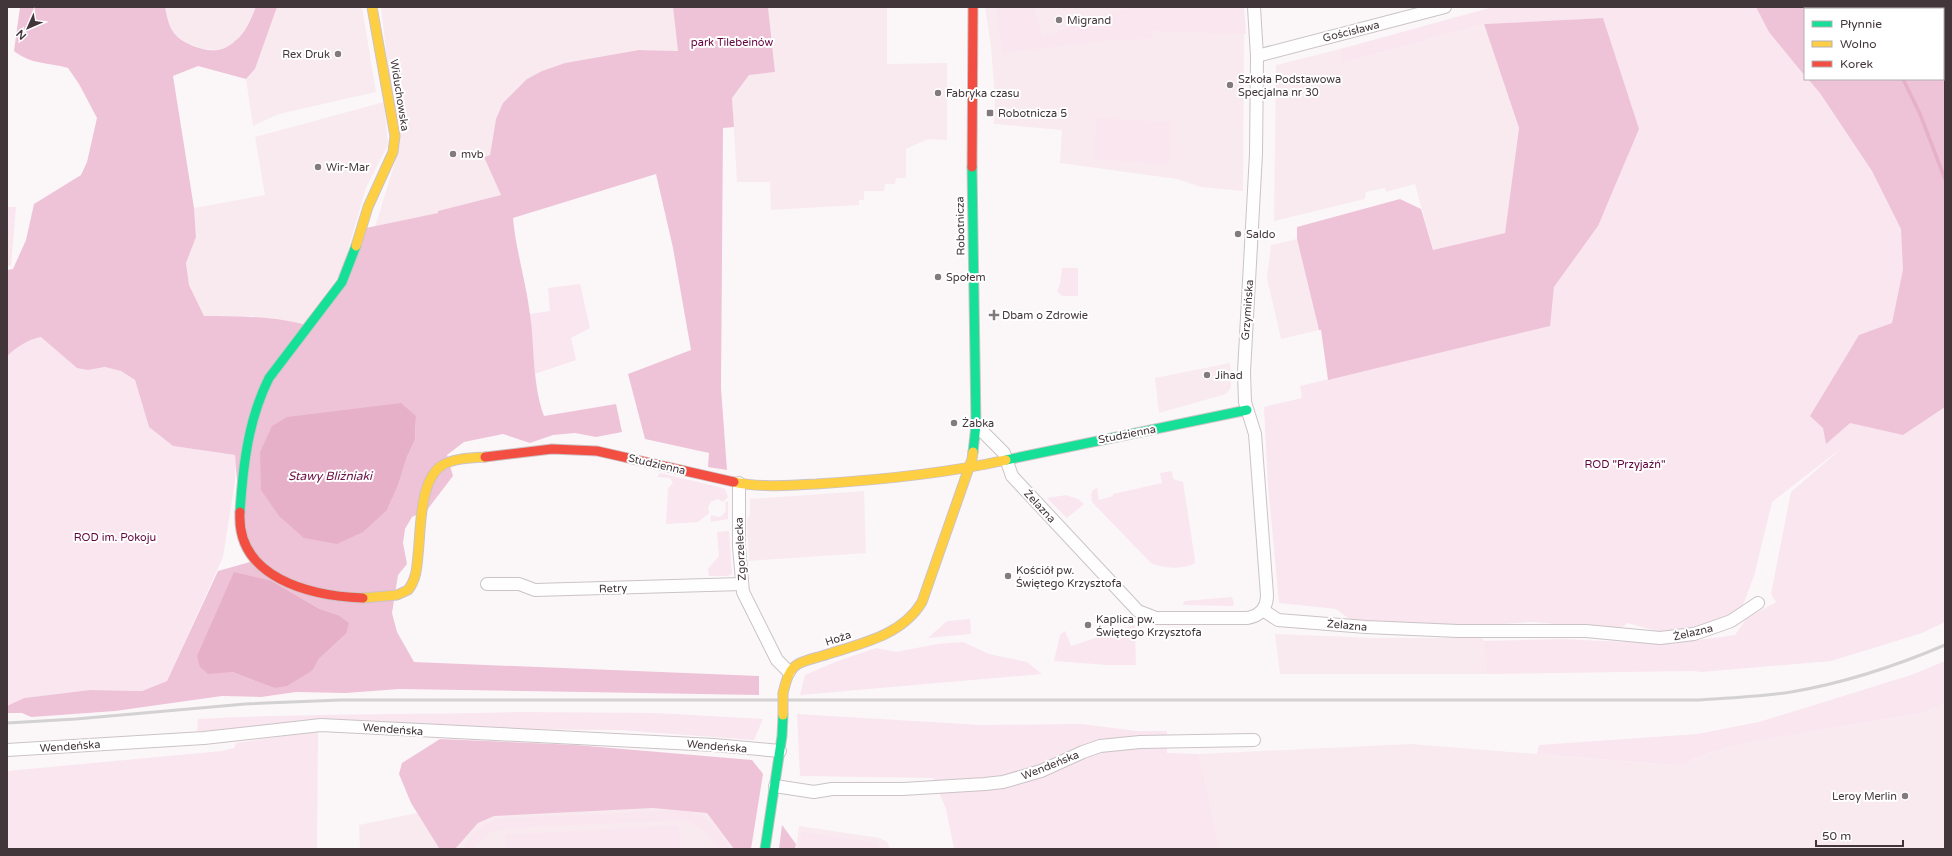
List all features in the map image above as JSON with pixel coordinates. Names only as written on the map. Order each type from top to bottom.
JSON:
[{"type":"street","name":"Widuchowska","points":[[372,7],[395,136],[393,152],[368,207],[357,244],[342,282],[282,359],[260,395],[249,435],[240,525],[244,543],[257,561],[278,577],[300,587],[328,596],[355,599],[392,596],[406,592]]},
{"type":"street","name":"Robotnicza","points":[[969,468],[975,443],[976,425],[972,149],[973,7]]},
{"type":"street","name":"Grzymińska","points":[[1254,7],[1257,56],[1254,217],[1244,372],[1244,394],[1254,434],[1257,460],[1267,595],[1263,610]]},
{"type":"street","name":"Gościsława","points":[[1257,56],[1445,7]]},
{"type":"street","name":"Studzienna","points":[[406,592],[411,586],[416,573],[425,489],[433,474],[441,466],[452,461],[520,451],[552,449],[581,450],[641,460],[739,483],[764,486],[848,482],[942,473],[1007,458],[1247,410]]},
{"type":"street","points":[[976,425],[991,438],[1007,458]]},
{"type":"street","name":"Żelazna","points":[[1007,458],[1012,476],[1132,606],[1141,613],[1156,618],[1247,618],[1255,616],[1263,610],[1278,620],[1366,627],[1458,631],[1586,632],[1660,638],[1694,634],[1720,625],[1731,621],[1758,604]]},
{"type":"street","name":"Hoża","points":[[789,672],[798,664],[805,661],[890,633],[914,615],[922,602],[969,468]]},
{"type":"street","name":"Zgorzelecka","points":[[739,483],[739,547],[742,584],[747,600],[777,660],[789,672]]},
{"type":"street","name":"Retry","points":[[486,584],[519,584],[535,590],[742,584]]},
{"type":"street","points":[[765,849],[780,751],[784,682],[789,672]]},
{"type":"street","name":"Wendeńska","points":[[7,750],[204,738],[321,724],[714,745],[780,751]]},
{"type":"street","name":"Wendeńska","points":[[775,786],[814,792],[832,789],[903,789],[985,784],[1011,780],[1041,771],[1100,746],[1140,742],[1254,740]]},
{"type":"shaded area","points":[[165,7],[256,7],[246,28],[236,41],[222,50],[203,49],[187,43],[174,34],[167,21]]},
{"type":"shaded area","points":[[277,7],[362,7],[376,92],[279,114],[253,126],[246,79],[255,69]]},
{"type":"shaded area","points":[[381,7],[673,7],[679,51],[639,50],[565,63],[542,71],[496,119],[490,155],[484,157],[501,195],[438,211],[438,213],[375,227],[398,152]]},
{"type":"shaded area","points":[[768,7],[887,7],[887,64],[947,63],[947,140],[928,139],[906,149],[906,178],[896,178],[895,184],[885,184],[884,191],[864,191],[864,200],[859,200],[859,205],[771,210],[770,182],[737,182],[732,98],[749,74],[775,72]]},
{"type":"shaded area","points":[[985,7],[1242,7],[1244,33],[1243,191],[1201,187],[1177,179],[1060,163],[1062,130],[994,124],[995,98],[991,47]]},
{"type":"shaded area","points":[[1945,7],[1945,74],[1944,8],[1902,8]]},
{"type":"shaded area","points":[[1484,24],[1519,128],[1505,233],[1433,250],[1415,184],[1386,192],[1385,188],[1366,192],[1365,199],[1274,221],[1276,65],[1340,49],[1343,63]]},
{"type":"shaded area","points":[[384,102],[388,145],[366,188],[341,273],[303,324],[251,316],[204,316],[189,285],[186,263],[196,237],[194,208],[265,195],[255,137]]},
{"type":"shaded area","points":[[1297,239],[1319,330],[1281,339],[1267,278],[1271,245]]},
{"type":"shaded area","points":[[1230,363],[1231,387],[1226,394],[1159,413],[1155,378]]},
{"type":"shaded area","points":[[864,491],[866,553],[749,561],[747,520],[750,515],[750,499]]},
{"type":"shaded area","points":[[1275,634],[1375,638],[1482,638],[1484,641],[1486,674],[1280,674]]},
{"type":"shaded area","points":[[1945,704],[1945,849],[1220,849],[1199,754],[1411,744],[1686,766],[1691,759],[1734,745],[1923,713]]},
{"type":"shaded area","points":[[515,759],[762,770],[750,849],[360,849],[359,825],[432,810]]},
{"type":"shaded area","points":[[799,826],[880,838],[887,842],[890,849],[796,849]]},
{"type":"green space","name":"park Tilebeinów","points":[[20,7],[165,7],[170,27],[178,37],[196,47],[217,50],[227,47],[239,38],[248,25],[256,7],[277,7],[255,69],[246,79],[198,66],[173,76],[194,208],[196,237],[186,263],[189,285],[204,316],[273,319],[300,323],[313,327],[366,228],[438,213],[438,211],[501,195],[484,157],[490,155],[496,119],[503,103],[527,79],[542,71],[565,63],[639,50],[678,51],[673,7],[768,7],[775,72],[749,75],[732,98],[734,127],[723,128],[721,388],[727,470],[708,467],[709,453],[645,439],[628,374],[691,350],[673,248],[656,174],[513,218],[532,327],[537,391],[544,416],[616,404],[622,432],[596,437],[575,433],[553,435],[530,443],[503,434],[464,442],[447,455],[453,476],[427,510],[412,517],[405,529],[403,543],[407,564],[398,575],[392,613],[397,632],[414,662],[759,676],[759,695],[399,689],[346,693],[296,692],[261,697],[222,696],[115,711],[31,717],[22,713],[7,713],[7,706],[24,698],[90,690],[142,691],[167,681],[218,571],[250,562],[237,482],[235,455],[173,446],[149,427],[135,380],[121,371],[105,367],[88,370],[77,368],[41,337],[23,344],[7,356],[7,270],[13,269],[26,240],[34,204],[81,175],[87,162],[97,118],[79,84],[68,68],[33,61],[14,51]],"holes":[[[416,416],[415,440],[407,457],[398,486],[387,510]],[[272,581],[318,608],[338,615],[346,634],[319,659],[313,670],[274,688],[232,672]]]},
{"type":"green space","points":[[996,7],[1033,7],[1043,36],[1132,7],[1244,7],[1246,34],[1152,31],[1152,39],[1110,40],[1002,53]]},
{"type":"green space","name":"ROD \"Przyjaźń\"","points":[[1493,7],[1901,7],[1804,8],[1804,80],[1944,80],[1944,72],[1945,74],[1945,622],[1922,633],[1831,661],[1702,672],[1486,674],[1484,641],[1561,639],[1669,644],[1735,635],[1746,619],[1776,602],[1771,594],[1791,492],[1843,447],[1772,502],[1754,576],[1743,605],[1730,617],[1681,632],[1663,633],[1628,623],[1618,630],[1533,622],[1472,626],[1352,621],[1336,609],[1279,603],[1268,485],[1264,407],[1302,398],[1300,386],[1549,326],[1554,287],[1598,226],[1603,18],[1484,24],[1343,63],[1340,49]]},
{"type":"green space","points":[[1756,7],[1898,8],[1804,8],[1804,75],[1769,32]]},
{"type":"green space","points":[[1603,18],[1639,129],[1598,226],[1554,287],[1550,326],[1328,380],[1321,330],[1319,330],[1297,239],[1297,227],[1400,199],[1421,209],[1433,250],[1505,233],[1519,128],[1484,24]]},
{"type":"green space","points":[[1944,78],[1945,79],[1945,407],[1903,435],[1850,423],[1826,444],[1823,428],[1810,416],[1859,335],[1892,323],[1903,270],[1901,229],[1872,171],[1820,93],[1809,80],[1944,80]]},
{"type":"green space","points":[[1096,118],[1171,122],[1169,165],[1094,159]]},
{"type":"green space","points":[[7,207],[16,207],[11,266],[7,266]]},
{"type":"green space","points":[[1062,268],[1078,268],[1078,296],[1062,296],[1057,291],[1060,284]]},
{"type":"green space","points":[[580,284],[590,328],[571,338],[576,360],[535,374],[530,314],[550,311],[548,288]]},
{"type":"green space","name":"ROD im. Pokoju","points":[[41,337],[88,370],[106,367],[121,371],[135,380],[149,427],[173,446],[235,455],[235,481],[223,557],[167,681],[142,691],[90,690],[24,698],[7,706],[7,356],[31,339]]},
{"type":"green space","points":[[1172,471],[1173,479],[1183,482],[1195,560],[1194,564],[1189,566],[1167,567],[1151,563],[1092,502],[1091,494],[1093,490],[1097,488],[1099,500],[1113,496],[1113,494],[1162,483],[1160,473]]},
{"type":"green space","points":[[660,473],[725,489],[728,497],[723,502],[718,499],[711,502],[708,507],[709,513],[698,522],[666,524],[668,488],[673,483],[670,478],[657,477]]},
{"type":"green space","points":[[1066,495],[1078,499],[1084,504],[1067,518],[1047,498]]},
{"type":"green space","points":[[728,501],[728,519],[711,522],[711,515],[719,517],[724,514],[726,510],[725,503]]},
{"type":"green space","points":[[729,531],[732,574],[728,576],[709,576],[708,569],[719,556],[717,532]]},
{"type":"green space","points":[[1232,597],[1234,604],[1232,606],[1183,605],[1184,601]]},
{"type":"green space","points":[[970,619],[971,634],[928,638],[947,621]]},
{"type":"green space","points":[[1135,625],[1136,665],[1107,665],[1054,661],[1060,635],[1065,631],[1071,646]]},
{"type":"green space","points":[[963,642],[989,654],[1027,662],[1042,674],[800,695],[805,675],[835,662],[876,648],[896,652],[937,644]]},
{"type":"green space","points":[[1945,661],[1945,704],[1923,713],[1734,745],[1691,759],[1686,766],[1537,754],[1539,745],[1697,734],[1759,722],[1911,675]]},
{"type":"green space","points":[[517,712],[655,713],[763,719],[754,740],[619,730],[420,728],[321,721],[197,732],[198,719],[278,716]]},
{"type":"green space","points":[[797,714],[980,725],[1081,724],[1137,731],[1167,731],[1167,753],[1199,754],[1220,849],[954,849],[946,809],[933,778],[800,776]]},
{"type":"green space","points":[[318,731],[317,849],[7,849],[7,771],[222,751],[234,748],[236,743]]},
{"type":"green space","points":[[440,739],[576,745],[752,760],[763,774],[751,849],[734,849],[707,813],[653,808],[494,816],[478,823],[455,849],[439,848],[411,803],[399,774],[402,763]]},
{"type":"green space","points":[[682,810],[698,815],[710,823],[716,828],[730,849],[718,849],[708,834],[703,830],[687,821],[681,820],[507,828],[490,832],[472,849],[463,849],[474,833],[495,819]]},
{"type":"green space","points":[[679,825],[680,849],[506,849],[505,835]]},
{"type":"green space","points":[[782,825],[796,844],[795,849],[779,849]]},
{"type":"green space","points":[[801,832],[878,843],[878,849],[799,849]]},
{"type":"water","name":"Stawy Bliźniaki","points":[[401,403],[416,416],[415,440],[407,457],[398,486],[387,510],[363,532],[337,544],[304,538],[279,516],[261,490],[260,452],[272,426],[287,417]]},
{"type":"water","points":[[234,572],[272,581],[318,608],[338,615],[349,623],[346,634],[319,659],[313,670],[287,686],[274,688],[232,672],[208,674],[200,667],[197,656]]},
{"type":"waterway","points":[[1903,80],[1920,114],[1945,179]]},
{"type":"railway","points":[[7,723],[76,719],[245,704],[340,700],[1695,700],[1767,695],[1831,684],[1870,673],[1945,645]]},
{"type":"traffic: fast","points":[[972,167],[976,425],[973,452]]},
{"type":"traffic: fast","points":[[240,512],[245,460],[251,427],[262,394],[269,378],[342,282],[356,246]]},
{"type":"traffic: fast","points":[[1006,460],[1247,410]]},
{"type":"traffic: fast","points":[[765,849],[782,736],[783,715]]},
{"type":"traffic: slow","points":[[356,246],[368,207],[393,152],[395,136],[372,7]]},
{"type":"traffic: slow","points":[[783,693],[790,673],[798,664],[878,638],[903,624],[913,614],[922,602],[972,459],[973,452]]},
{"type":"traffic: slow","points":[[363,598],[397,595],[408,590],[413,582],[417,569],[422,507],[429,483],[434,473],[441,466],[451,461],[485,457]]},
{"type":"traffic: slow","points":[[734,482],[775,486],[864,481],[935,473],[1006,460]]},
{"type":"traffic: slow","points":[[783,693],[783,715]]},
{"type":"traffic: jam","points":[[972,167],[973,7]]},
{"type":"traffic: jam","points":[[485,457],[552,449],[597,451],[734,482]]},
{"type":"traffic: jam","points":[[240,512],[242,535],[250,553],[263,568],[280,579],[300,587],[321,593],[363,598]]},
{"type":"place","name":"Migrand","points":[[1059,20]]},
{"type":"place","name":"Rex Druk","points":[[338,54]]},
{"type":"place","name":"Szkoła Podstawowa Specjalna nr 30","points":[[1230,85]]},
{"type":"place","name":"Fabryka czasu","points":[[938,93]]},
{"type":"place","name":"Robotnicza 5","points":[[990,113]]},
{"type":"place","name":"mvb","points":[[453,154]]},
{"type":"place","name":"Wir-Mar","points":[[318,167]]},
{"type":"place","name":"Saldo","points":[[1238,234]]},
{"type":"place","name":"Społem","points":[[938,277]]},
{"type":"place","name":"Dbam o Zdrowie","points":[[994,315]]},
{"type":"place","name":"Jihad","points":[[1207,375]]},
{"type":"place","name":"Żabka","points":[[954,423]]},
{"type":"place","name":"Kościół pw. Świętego Krzysztofa","points":[[1008,576]]},
{"type":"place","name":"Kaplica pw. Świętego Krzysztofa","points":[[1088,625]]},
{"type":"place","name":"Leroy Merlin","points":[[1905,796]]}]
